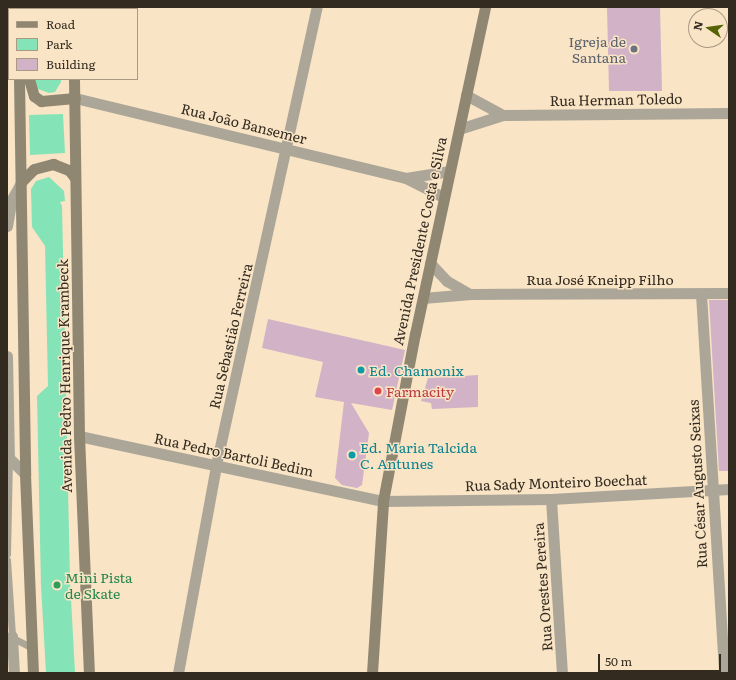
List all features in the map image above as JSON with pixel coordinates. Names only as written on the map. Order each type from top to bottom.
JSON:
[{"type":"main road","name":"Avenida Presidente Costa e Silva","points":[[372,673],[383,501],[422,298],[485,7]]},
{"type":"main road","points":[[19,80],[22,181],[25,474],[33,673]]},
{"type":"main road","points":[[29,80],[34,96],[41,101],[75,98]]},
{"type":"main road","name":"Avenida Pedro Henrique Krambeck","points":[[74,80],[79,436],[89,673]]},
{"type":"main road","points":[[22,181],[34,169],[53,164],[69,170],[75,178]]},
{"type":"street","name":"Rua Sebastião Ferreira","points":[[178,673],[216,465],[317,7]]},
{"type":"street","name":"Rua Herman Toledo","points":[[466,95],[503,115]]},
{"type":"street","name":"Rua João Bansemer","points":[[75,98],[287,148],[406,178],[443,197]]},
{"type":"street","name":"Rua Herman Toledo","points":[[458,129],[503,115],[729,113]]},
{"type":"street","name":"Rua João Bansemer","points":[[406,178],[449,171]]},
{"type":"street","points":[[7,226],[10,198],[22,181]]},
{"type":"street","name":"Rua José Kneipp Filho","points":[[430,263],[447,281],[471,294]]},
{"type":"street","name":"Rua José Kneipp Filho","points":[[422,298],[471,294],[729,293]]},
{"type":"street","name":"Rua César Augusto Seixas","points":[[701,294],[711,490],[724,673]]},
{"type":"street","points":[[7,356],[9,458],[25,474]]},
{"type":"street","name":"Rua Pedro Bartoli Bedim","points":[[79,436],[383,501]]},
{"type":"street","name":"Rua Sady Monteiro Boechat","points":[[383,501],[551,499],[729,489]]},
{"type":"street","name":"Rua Orestes Pereira","points":[[551,499],[562,673]]},
{"type":"street","points":[[9,636],[14,673]]},
{"type":"lane","points":[[7,554],[9,458]]},
{"type":"lane","points":[[7,560],[9,636],[31,647]]},
{"type":"green space","points":[[34,80],[61,80],[55,92],[49,93],[38,89]]},
{"type":"green space","points":[[63,114],[65,153],[30,155],[29,115]]},
{"type":"green space","points":[[49,177],[64,191],[65,201],[60,202],[62,206],[70,580],[75,673],[46,673],[41,586],[37,396],[48,386],[45,246],[32,227],[31,189],[36,181]]},
{"type":"building","name":"Igreja de Santana","points":[[607,7],[660,7],[662,91],[609,91]]},
{"type":"building","points":[[709,300],[729,300],[729,471],[719,471]]},
{"type":"building","points":[[268,319],[405,350],[392,410],[351,403],[369,433],[362,485],[357,488],[342,485],[335,478],[344,402],[315,397],[323,362],[262,348]]},
{"type":"building","points":[[478,375],[478,407],[432,409],[431,403],[421,401],[428,378]]},
{"type":"place","name":"Igreja de Santana","points":[[634,49]]},
{"type":"place","name":"Ed. Chamonix","points":[[361,370]]},
{"type":"place","name":"Farmacity","points":[[378,391]]},
{"type":"place","name":"Ed. Maria Talcida C. Antunes","points":[[352,455]]},
{"type":"place","name":"Mini Pista de Skate","points":[[57,585]]}]
